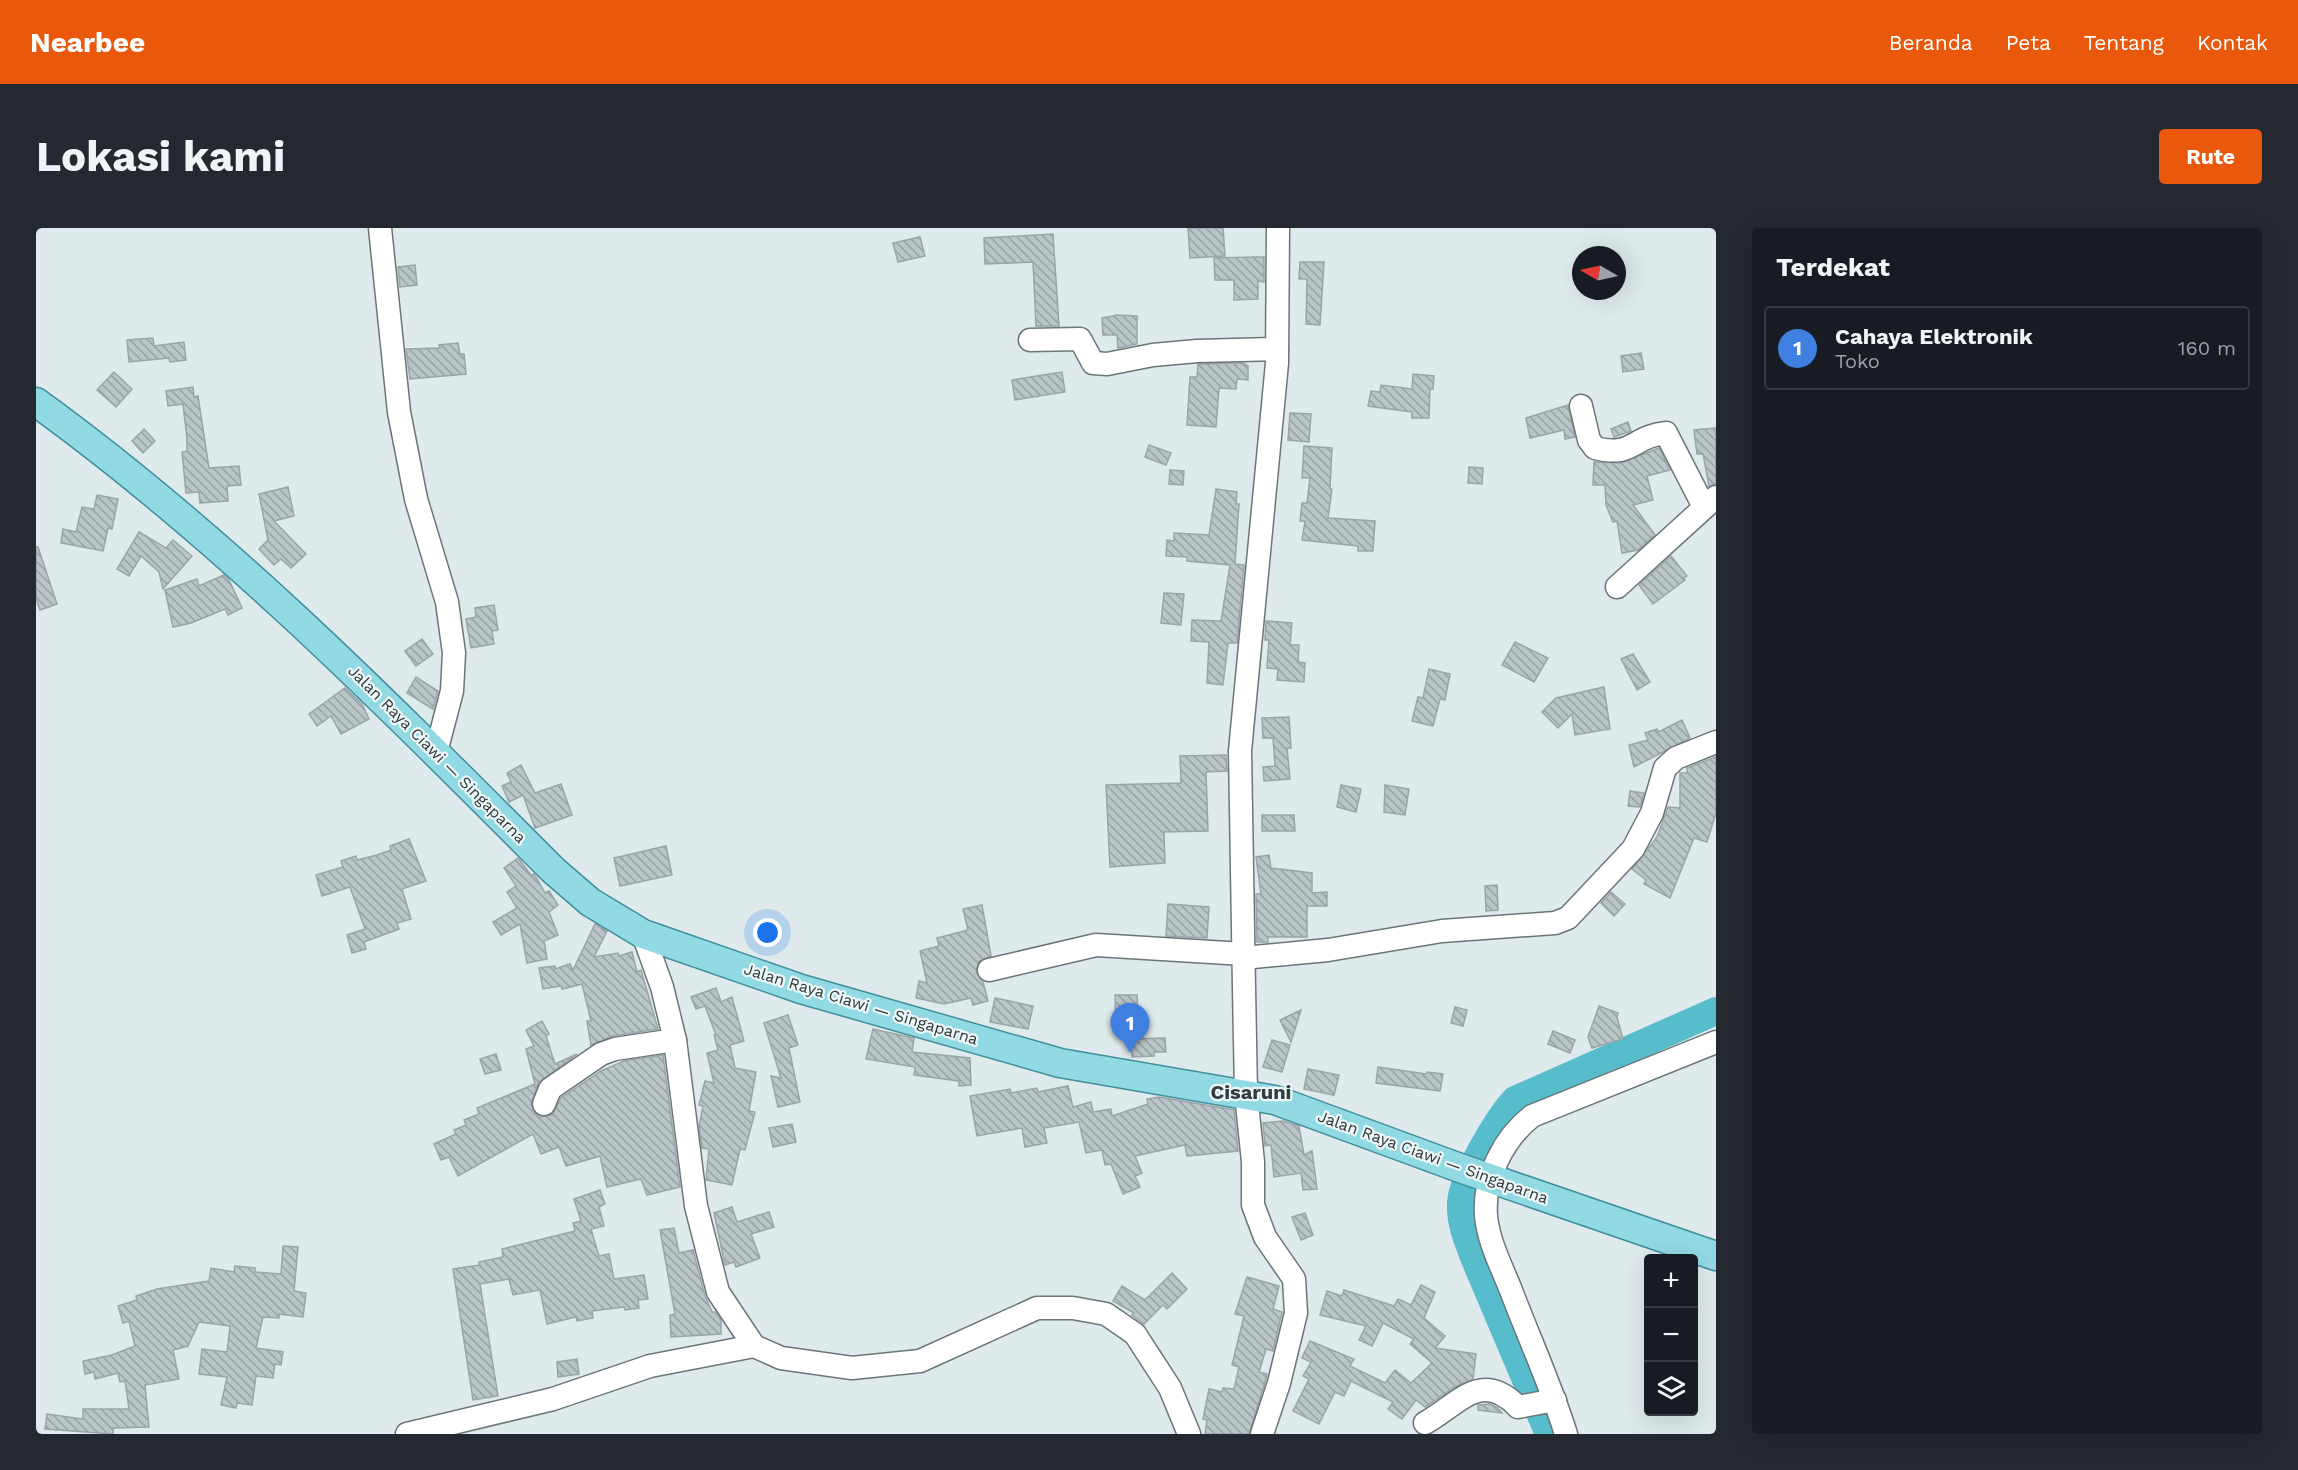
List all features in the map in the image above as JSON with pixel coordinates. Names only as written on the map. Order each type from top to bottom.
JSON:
[{"type":"main road","name":"Jalan Raya Ciawi — Singaparna","points":[[36,402],[76,431],[208,541],[342,660],[553,870],[590,902],[643,934],[801,989],[1060,1063],[1275,1100],[1716,1256]]},
{"type":"street","points":[[380,228],[399,412],[416,500],[447,602],[453,653],[452,691],[436,752]]},
{"type":"street","points":[[1262,1434],[1279,1383],[1296,1314],[1294,1279],[1265,1236],[1253,1205],[1253,1162],[1245,1094],[1240,751],[1249,641],[1273,426],[1277,349],[1278,228]]},
{"type":"street","points":[[1030,340],[1080,339],[1093,363],[1107,364],[1153,355],[1277,349]]},
{"type":"street","points":[[1581,406],[1589,440],[1595,448],[1624,452],[1646,438],[1666,434],[1710,502],[1617,587]]},
{"type":"street","points":[[989,970],[1096,945],[1243,956],[1328,950],[1442,931],[1555,923],[1568,918],[1632,849],[1652,813],[1665,768],[1676,758],[1716,742]]},
{"type":"street","points":[[643,934],[662,987],[675,1040],[696,1206],[718,1292],[754,1346],[780,1358],[852,1368],[920,1361],[1037,1308],[1073,1308],[1106,1314],[1135,1334],[1170,1389],[1189,1434]]},
{"type":"street","points":[[544,1104],[550,1089],[601,1054],[615,1049],[675,1040]]},
{"type":"street","points":[[1566,1434],[1540,1403],[1493,1251],[1477,1173],[1501,1152],[1518,1128],[1532,1116],[1716,1042]]},
{"type":"street","points":[[407,1434],[553,1399],[650,1366],[754,1346]]},
{"type":"street","points":[[1425,1423],[1447,1411],[1462,1396],[1478,1390],[1502,1394],[1518,1407],[1540,1403]]},
{"type":"building","points":[[1188,228],[1223,228],[1225,256],[1190,258]]},
{"type":"building","points":[[1053,234],[1059,326],[1036,326],[1033,262],[985,264],[984,238]]},
{"type":"building","points":[[920,237],[925,256],[898,262],[893,243]]},
{"type":"building","points":[[1264,257],[1264,282],[1258,281],[1258,299],[1234,300],[1234,280],[1215,280],[1214,258]]},
{"type":"building","points":[[1300,262],[1324,262],[1320,325],[1306,324],[1307,279],[1299,279]]},
{"type":"building","points":[[415,265],[417,285],[400,287],[398,267]]},
{"type":"building","points":[[1117,315],[1137,316],[1137,344],[1118,348],[1117,335],[1103,335],[1102,318]]},
{"type":"building","points":[[153,338],[154,346],[184,342],[186,360],[170,362],[169,358],[129,362],[127,340]]},
{"type":"building","points":[[458,343],[460,354],[464,354],[466,374],[410,379],[406,349],[440,348],[439,345]]},
{"type":"building","points":[[1641,353],[1644,369],[1623,372],[1621,356]]},
{"type":"building","points":[[1243,363],[1248,366],[1248,380],[1237,379],[1236,389],[1219,388],[1216,427],[1187,425],[1190,377],[1197,377],[1198,364]]},
{"type":"building","points":[[114,372],[132,389],[116,407],[97,390]]},
{"type":"building","points":[[1062,372],[1065,392],[1015,400],[1012,380]]},
{"type":"building","points":[[1413,374],[1434,376],[1433,389],[1430,389],[1429,418],[1412,418],[1412,412],[1368,406],[1371,391],[1380,392],[1381,385],[1412,389]]},
{"type":"building","points":[[193,387],[194,397],[198,396],[209,468],[239,466],[241,485],[227,486],[228,501],[200,503],[199,492],[186,493],[182,452],[187,451],[187,439],[183,404],[168,406],[166,391]]},
{"type":"building","points":[[1568,405],[1575,437],[1565,439],[1564,430],[1530,438],[1526,418]]},
{"type":"building","points":[[1290,413],[1311,414],[1309,442],[1288,440]]},
{"type":"building","points":[[1628,422],[1631,431],[1614,437],[1611,429]]},
{"type":"building","points":[[1716,428],[1716,484],[1709,486],[1703,454],[1697,454],[1694,430]]},
{"type":"building","points":[[144,429],[155,441],[143,453],[132,441]]},
{"type":"building","points":[[1149,445],[1171,453],[1166,465],[1145,457]]},
{"type":"building","points":[[1304,446],[1332,448],[1330,489],[1332,489],[1328,518],[1375,521],[1373,551],[1358,551],[1358,546],[1302,540],[1305,521],[1300,521],[1302,503],[1307,503],[1310,478],[1302,478]]},
{"type":"building","points":[[1659,448],[1670,470],[1647,476],[1653,500],[1633,505],[1655,535],[1638,550],[1622,553],[1617,521],[1613,522],[1606,505],[1605,485],[1593,485],[1594,462],[1621,463]]},
{"type":"building","points":[[1469,467],[1483,468],[1482,484],[1468,483]]},
{"type":"building","points":[[1170,470],[1184,471],[1183,485],[1169,484]]},
{"type":"building","points":[[288,487],[294,516],[274,521],[306,554],[291,568],[281,559],[274,565],[259,549],[268,540],[259,494]]},
{"type":"building","points":[[1216,489],[1237,492],[1236,504],[1239,504],[1235,564],[1244,565],[1237,643],[1228,643],[1223,685],[1207,683],[1209,642],[1191,641],[1192,620],[1221,621],[1230,565],[1187,561],[1187,557],[1166,556],[1167,540],[1174,541],[1174,533],[1209,535]]},
{"type":"building","points":[[97,495],[118,499],[112,529],[108,528],[103,551],[61,543],[63,529],[76,532],[82,507],[94,509]]},
{"type":"building","points":[[139,532],[166,548],[173,540],[192,556],[163,589],[159,572],[141,556],[129,576],[117,569]]},
{"type":"building","points":[[36,547],[38,547],[57,604],[40,610],[36,599]]},
{"type":"building","points":[[1671,556],[1687,576],[1685,580],[1653,604],[1639,585]]},
{"type":"building","points":[[224,575],[229,580],[242,608],[228,615],[225,609],[191,623],[173,627],[165,590],[197,579],[199,586]]},
{"type":"building","points":[[1164,593],[1184,594],[1181,625],[1161,623]]},
{"type":"building","points":[[494,605],[498,630],[492,631],[494,644],[471,648],[466,619],[476,617],[475,608]]},
{"type":"building","points":[[1266,621],[1292,623],[1290,645],[1299,645],[1298,662],[1305,663],[1304,682],[1277,680],[1278,669],[1267,668],[1269,640],[1265,640]]},
{"type":"building","points":[[422,639],[433,654],[416,666],[405,651]]},
{"type":"building","points":[[1515,642],[1548,658],[1534,682],[1502,665]]},
{"type":"building","points":[[1633,654],[1650,682],[1637,690],[1621,659]]},
{"type":"building","points":[[1429,669],[1450,674],[1445,700],[1440,699],[1433,726],[1412,721],[1418,697],[1423,698]]},
{"type":"building","points":[[416,677],[438,691],[433,709],[407,693]]},
{"type":"building","points":[[1604,687],[1610,729],[1575,735],[1572,714],[1558,728],[1542,712],[1556,698]]},
{"type":"building","points":[[345,688],[362,704],[369,719],[341,734],[331,716],[317,726],[309,714]]},
{"type":"building","points":[[1289,717],[1291,748],[1287,748],[1290,779],[1264,781],[1263,767],[1275,766],[1273,738],[1263,738],[1262,718]]},
{"type":"building","points":[[1682,720],[1690,738],[1634,767],[1629,745],[1648,740],[1645,733],[1657,729],[1658,732]]},
{"type":"building","points":[[1226,755],[1227,771],[1206,772],[1208,831],[1164,832],[1165,863],[1110,867],[1106,785],[1181,783],[1180,756]]},
{"type":"building","points":[[1716,757],[1716,813],[1707,842],[1694,838],[1670,898],[1644,884],[1646,880],[1632,869],[1657,837],[1668,807],[1680,808],[1680,773],[1687,773],[1687,768]]},
{"type":"building","points":[[521,765],[535,793],[561,784],[572,815],[535,828],[523,795],[509,802],[502,786],[511,782],[507,773]]},
{"type":"building","points":[[1341,785],[1361,789],[1356,812],[1337,807]]},
{"type":"building","points":[[1385,785],[1409,789],[1405,815],[1384,812]]},
{"type":"building","points":[[1630,791],[1644,793],[1640,807],[1628,806]]},
{"type":"building","points":[[1262,815],[1294,815],[1295,831],[1262,831]]},
{"type":"building","points":[[409,839],[426,881],[402,889],[411,919],[397,923],[399,929],[364,942],[366,949],[352,953],[347,935],[365,929],[350,887],[322,896],[316,875],[343,867],[341,861],[356,856],[357,860],[377,855],[391,850],[390,846]]},
{"type":"building","points":[[666,846],[672,875],[620,886],[614,858]]},
{"type":"building","points":[[1269,855],[1271,868],[1312,873],[1312,893],[1327,892],[1327,906],[1307,906],[1307,937],[1268,937],[1268,942],[1257,942],[1256,894],[1261,894],[1256,857]]},
{"type":"building","points":[[518,858],[531,875],[534,874],[545,893],[549,891],[558,905],[549,912],[558,935],[544,941],[547,959],[527,963],[520,924],[501,935],[493,922],[517,908],[507,892],[516,886],[504,868]]},
{"type":"building","points":[[1497,885],[1498,910],[1486,911],[1485,886]]},
{"type":"building","points":[[1611,892],[1625,904],[1614,916],[1601,903]]},
{"type":"building","points":[[1168,904],[1209,907],[1207,938],[1166,936]]},
{"type":"building","points":[[982,905],[991,956],[979,961],[976,972],[983,982],[988,1001],[973,1005],[971,998],[944,1004],[916,998],[919,981],[927,983],[920,951],[939,946],[937,938],[968,930],[963,909]]},
{"type":"building","points":[[595,924],[607,931],[594,957],[618,953],[619,956],[632,952],[637,972],[641,970],[658,1029],[613,1036],[591,1045],[587,1021],[591,1021],[582,984],[562,989],[561,986],[543,989],[539,968],[555,966],[555,969],[570,964],[573,970]]},
{"type":"building","points":[[716,988],[721,1002],[732,997],[744,1041],[730,1045],[735,1068],[756,1072],[749,1111],[755,1112],[745,1150],[740,1149],[732,1185],[706,1180],[709,1149],[702,1148],[699,1126],[703,1106],[699,1105],[705,1081],[714,1083],[707,1053],[718,1050],[714,1035],[716,1035],[705,1006],[696,1009],[691,997]]},
{"type":"building","points":[[1115,995],[1137,995],[1139,1034],[1123,1034],[1123,1030],[1116,1030]]},
{"type":"building","points":[[995,998],[1033,1006],[1028,1029],[990,1022]]},
{"type":"building","points":[[1599,1006],[1618,1013],[1623,1039],[1592,1048],[1588,1037]]},
{"type":"building","points":[[1455,1007],[1467,1010],[1463,1026],[1451,1023]]},
{"type":"building","points":[[1301,1010],[1291,1042],[1280,1020]]},
{"type":"building","points":[[788,1015],[798,1045],[789,1048],[800,1102],[778,1107],[771,1076],[781,1078],[764,1023]]},
{"type":"building","points":[[542,1021],[549,1034],[546,1036],[555,1064],[577,1054],[538,1083],[531,1105],[540,1117],[552,1115],[561,1098],[601,1071],[624,1061],[663,1055],[680,1187],[647,1195],[641,1179],[607,1187],[600,1156],[566,1166],[559,1147],[541,1154],[533,1134],[458,1176],[449,1157],[441,1160],[434,1144],[456,1134],[454,1130],[466,1125],[464,1120],[479,1114],[477,1108],[535,1084],[526,1049],[534,1046],[526,1030]]},
{"type":"building","points":[[873,1029],[914,1038],[912,1052],[970,1058],[971,1085],[959,1086],[959,1081],[914,1075],[915,1067],[866,1059]]},
{"type":"building","points":[[1553,1031],[1575,1040],[1570,1053],[1548,1044]]},
{"type":"building","points":[[1165,1038],[1166,1052],[1154,1052],[1154,1056],[1132,1057],[1131,1039]]},
{"type":"building","points":[[1272,1040],[1290,1045],[1282,1072],[1263,1067]]},
{"type":"building","points":[[496,1054],[501,1070],[485,1074],[480,1059]]},
{"type":"building","points":[[1378,1067],[1426,1074],[1427,1072],[1443,1074],[1440,1091],[1376,1083]]},
{"type":"building","points":[[1308,1069],[1339,1075],[1334,1095],[1304,1089]]},
{"type":"building","points":[[1068,1086],[1073,1107],[1091,1102],[1093,1112],[1111,1109],[1112,1116],[1148,1104],[1147,1099],[1159,1097],[1234,1110],[1238,1151],[1187,1156],[1185,1145],[1135,1156],[1142,1173],[1135,1176],[1140,1187],[1123,1194],[1111,1164],[1105,1165],[1102,1150],[1086,1153],[1079,1122],[1044,1128],[1047,1143],[1025,1147],[1022,1128],[977,1136],[970,1096],[1010,1089],[1011,1093],[1037,1088],[1038,1092]]},
{"type":"building","points":[[1283,1121],[1299,1126],[1304,1155],[1312,1151],[1317,1189],[1303,1190],[1301,1173],[1274,1177],[1271,1145],[1265,1146],[1263,1123]]},
{"type":"building","points":[[792,1124],[796,1142],[773,1147],[769,1128]]},
{"type":"building","points":[[600,1190],[605,1204],[599,1207],[604,1226],[591,1229],[599,1256],[609,1254],[614,1279],[644,1275],[648,1299],[638,1300],[639,1308],[625,1310],[624,1307],[592,1311],[593,1318],[577,1321],[576,1317],[547,1324],[540,1290],[513,1295],[509,1279],[480,1284],[498,1396],[473,1400],[453,1269],[480,1265],[479,1262],[503,1257],[502,1249],[575,1231],[573,1223],[581,1221],[574,1199]]},
{"type":"building","points":[[732,1207],[737,1222],[769,1212],[774,1227],[751,1234],[760,1258],[736,1267],[734,1262],[725,1265],[714,1213]]},
{"type":"building","points":[[1305,1213],[1313,1235],[1301,1240],[1292,1217]]},
{"type":"building","points":[[674,1228],[679,1253],[693,1250],[705,1296],[712,1312],[715,1312],[721,1320],[721,1334],[671,1337],[670,1315],[675,1314],[660,1230]]},
{"type":"building","points":[[283,1246],[298,1247],[294,1291],[306,1293],[303,1317],[279,1314],[279,1318],[263,1317],[256,1348],[283,1352],[281,1365],[275,1364],[273,1378],[256,1376],[252,1405],[237,1403],[236,1408],[221,1405],[227,1377],[199,1374],[202,1349],[227,1352],[230,1326],[199,1322],[188,1346],[173,1350],[179,1379],[145,1385],[149,1427],[113,1428],[113,1434],[45,1429],[47,1414],[83,1419],[83,1409],[129,1409],[125,1381],[120,1382],[118,1373],[95,1379],[94,1372],[85,1374],[83,1361],[112,1355],[135,1346],[129,1321],[123,1323],[118,1306],[137,1300],[136,1296],[157,1289],[209,1281],[211,1268],[234,1272],[235,1266],[255,1268],[255,1272],[281,1274]]},
{"type":"building","points":[[1172,1273],[1187,1289],[1167,1309],[1163,1305],[1144,1324],[1132,1315],[1134,1313],[1113,1301],[1122,1286],[1145,1300]]},
{"type":"building","points":[[1247,1277],[1279,1286],[1273,1309],[1282,1312],[1273,1351],[1266,1349],[1259,1372],[1267,1374],[1266,1379],[1249,1434],[1205,1434],[1207,1420],[1203,1419],[1209,1389],[1222,1392],[1223,1388],[1234,1389],[1239,1367],[1232,1365],[1244,1316],[1235,1314]]},
{"type":"building","points":[[1421,1285],[1435,1292],[1424,1318],[1445,1336],[1435,1348],[1476,1354],[1473,1379],[1453,1388],[1425,1407],[1416,1400],[1402,1419],[1388,1409],[1393,1402],[1351,1381],[1344,1396],[1335,1392],[1319,1424],[1293,1411],[1309,1379],[1303,1376],[1311,1362],[1302,1358],[1310,1341],[1354,1359],[1350,1366],[1385,1383],[1395,1370],[1411,1383],[1432,1363],[1410,1344],[1414,1339],[1383,1323],[1372,1346],[1359,1340],[1366,1326],[1320,1315],[1327,1291],[1342,1296],[1344,1290],[1394,1306],[1398,1299],[1411,1305]]},
{"type":"building","points":[[577,1359],[579,1374],[558,1377],[557,1362]]},
{"type":"building","points":[[1490,1404],[1502,1413],[1478,1410],[1478,1405]]},
{"type":"waterway","points":[[1549,1434],[1466,1234],[1461,1203],[1467,1179],[1491,1134],[1515,1100],[1716,1011]]},
{"type":"place","name":"Cahaya Elektronik","points":[[1130,1053]]},
{"type":"district","name":"Cisaruni","points":[[1251,1092]]}]
